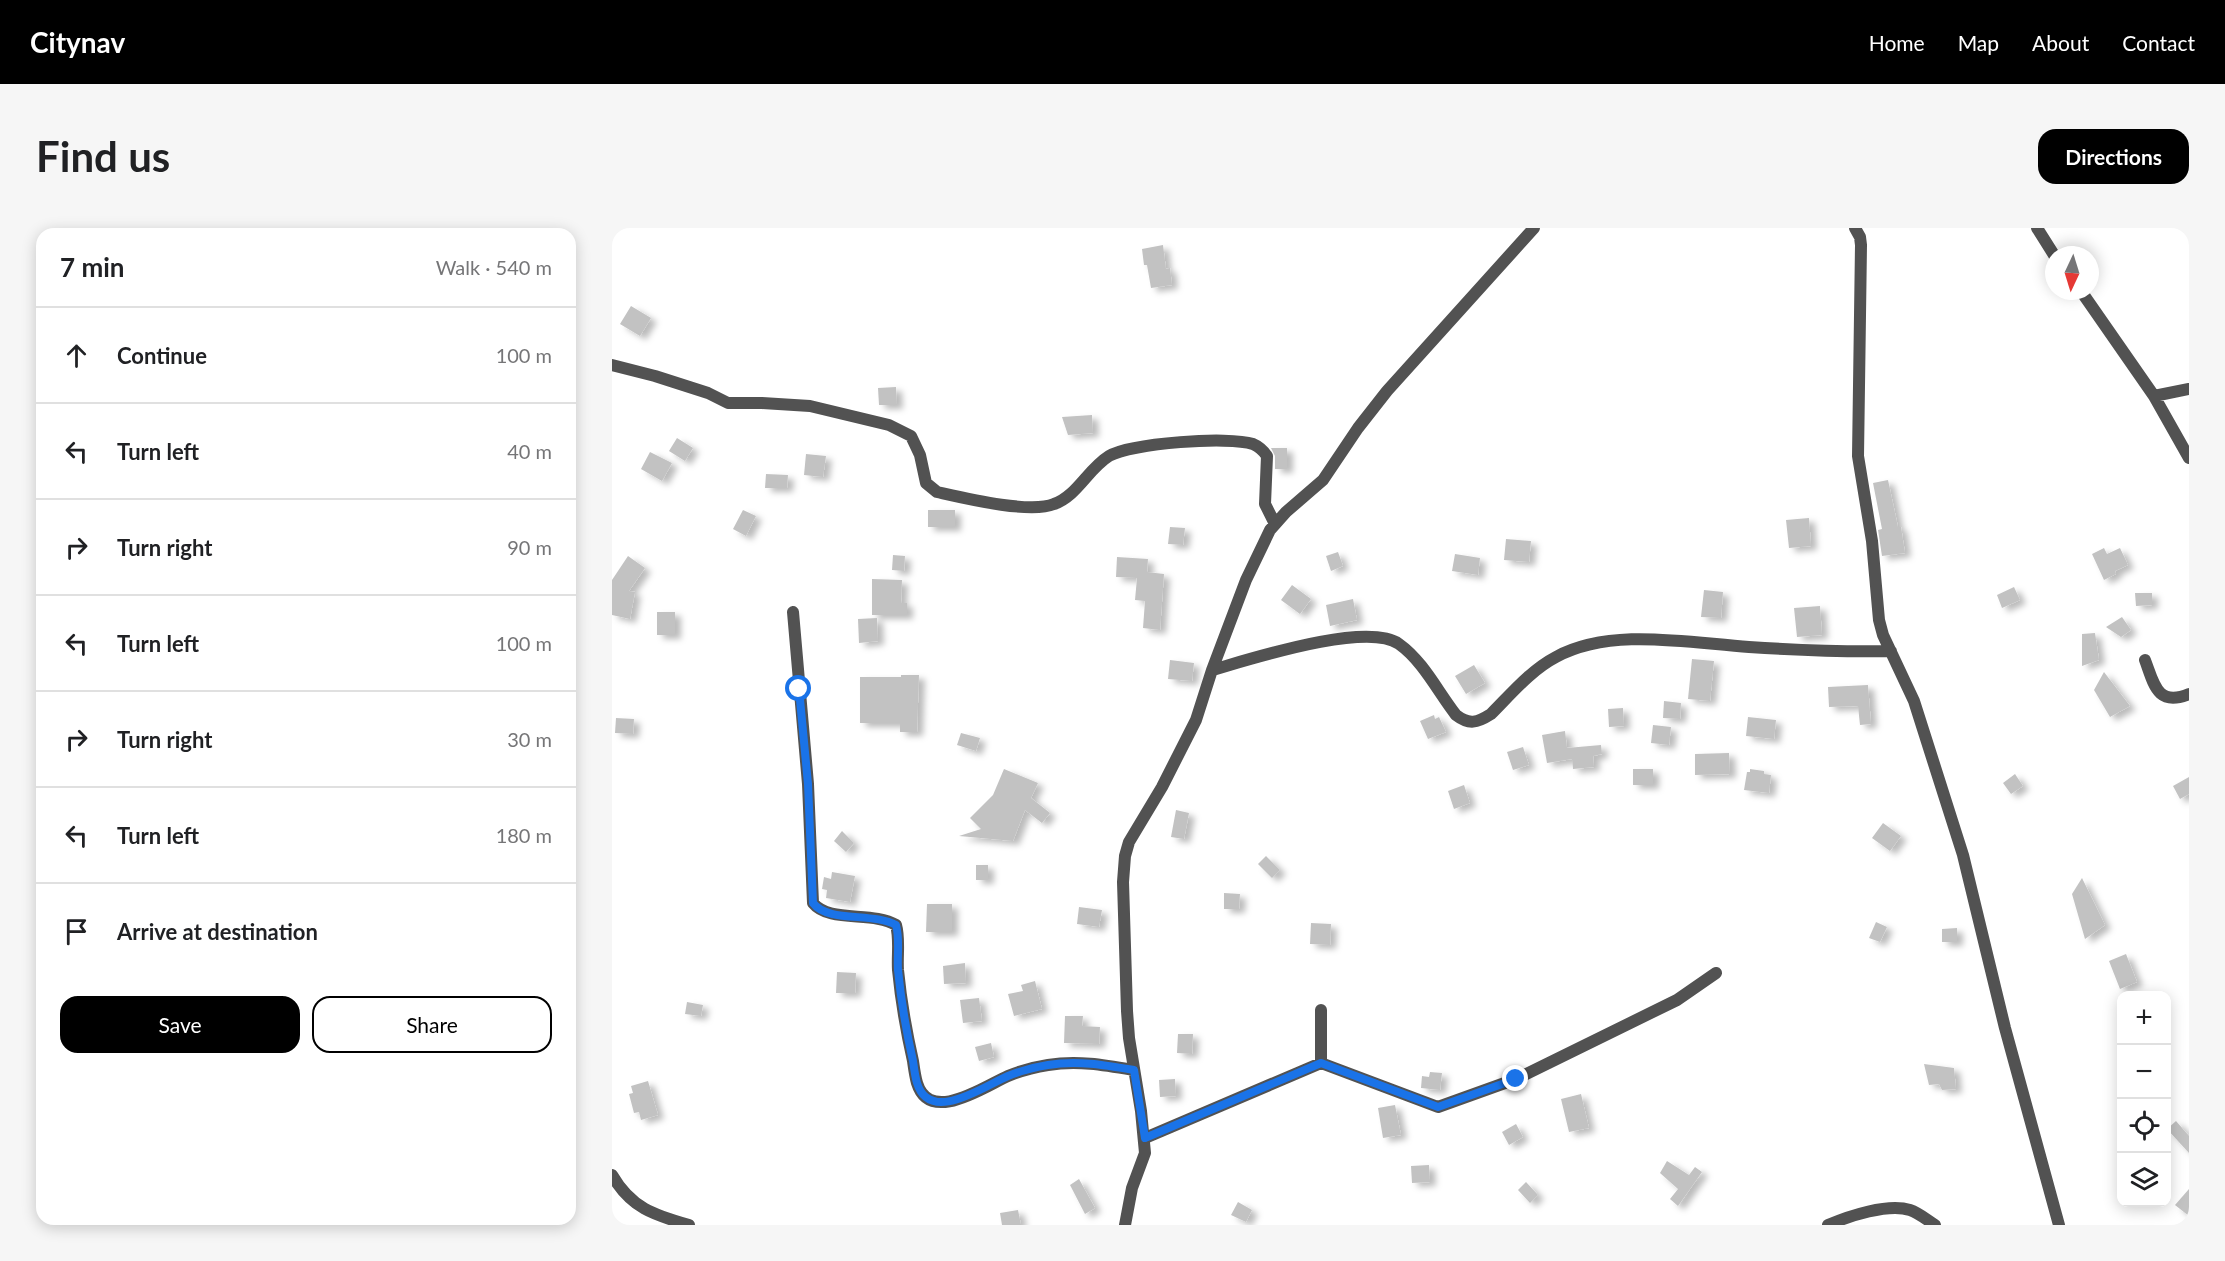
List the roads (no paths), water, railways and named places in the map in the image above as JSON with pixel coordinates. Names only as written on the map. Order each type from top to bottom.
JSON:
[{"type":"street","points":[[1125,1225],[1132,1188],[1145,1153],[1145,1138],[1129,1038],[1127,1011],[1123,882],[1125,856],[1129,842],[1185,744],[1205,697],[1212,670],[1256,558],[1275,524],[1323,480],[1358,428],[1387,391],[1534,228]]},
{"type":"street","points":[[1855,228],[1861,245],[1858,464],[1872,541],[1879,620],[1914,700],[1963,855],[2005,1028],[2059,1225]]},
{"type":"street","points":[[2037,228],[2048,246]]},
{"type":"street","points":[[2087,300],[2154,396],[2189,458]]},
{"type":"street","points":[[612,365],[708,393],[728,403],[762,402],[810,406],[890,426],[911,436],[920,455],[926,483],[937,492],[1022,507],[1054,505],[1066,498],[1101,462],[1132,447],[1200,442],[1246,442],[1259,446],[1267,456],[1266,504],[1275,524]]},
{"type":"street","points":[[2154,396],[2189,389]]},
{"type":"street","points":[[794,612],[808,784],[813,903],[818,909],[827,913],[882,920],[896,925],[905,1031],[917,1084],[924,1097],[933,1102],[952,1101],[982,1090],[1008,1076],[1055,1064],[1083,1063],[1134,1070]]},
{"type":"street","points":[[1212,670],[1324,642],[1363,636],[1389,638],[1412,655],[1456,715],[1472,723],[1491,714],[1546,663],[1558,656],[1606,640],[1810,651],[1891,651]]},
{"type":"street","points":[[2145,660],[2157,691],[2175,698],[2189,694]]},
{"type":"street","points":[[1145,1138],[1321,1063],[1438,1107],[1516,1079],[1677,1000],[1716,973]]},
{"type":"street","points":[[1321,1010],[1321,1063]]},
{"type":"street","points":[[612,1175],[628,1196],[647,1212],[688,1225]]},
{"type":"street","points":[[1828,1225],[1861,1214],[1895,1208],[1915,1212],[1935,1225]]}]
